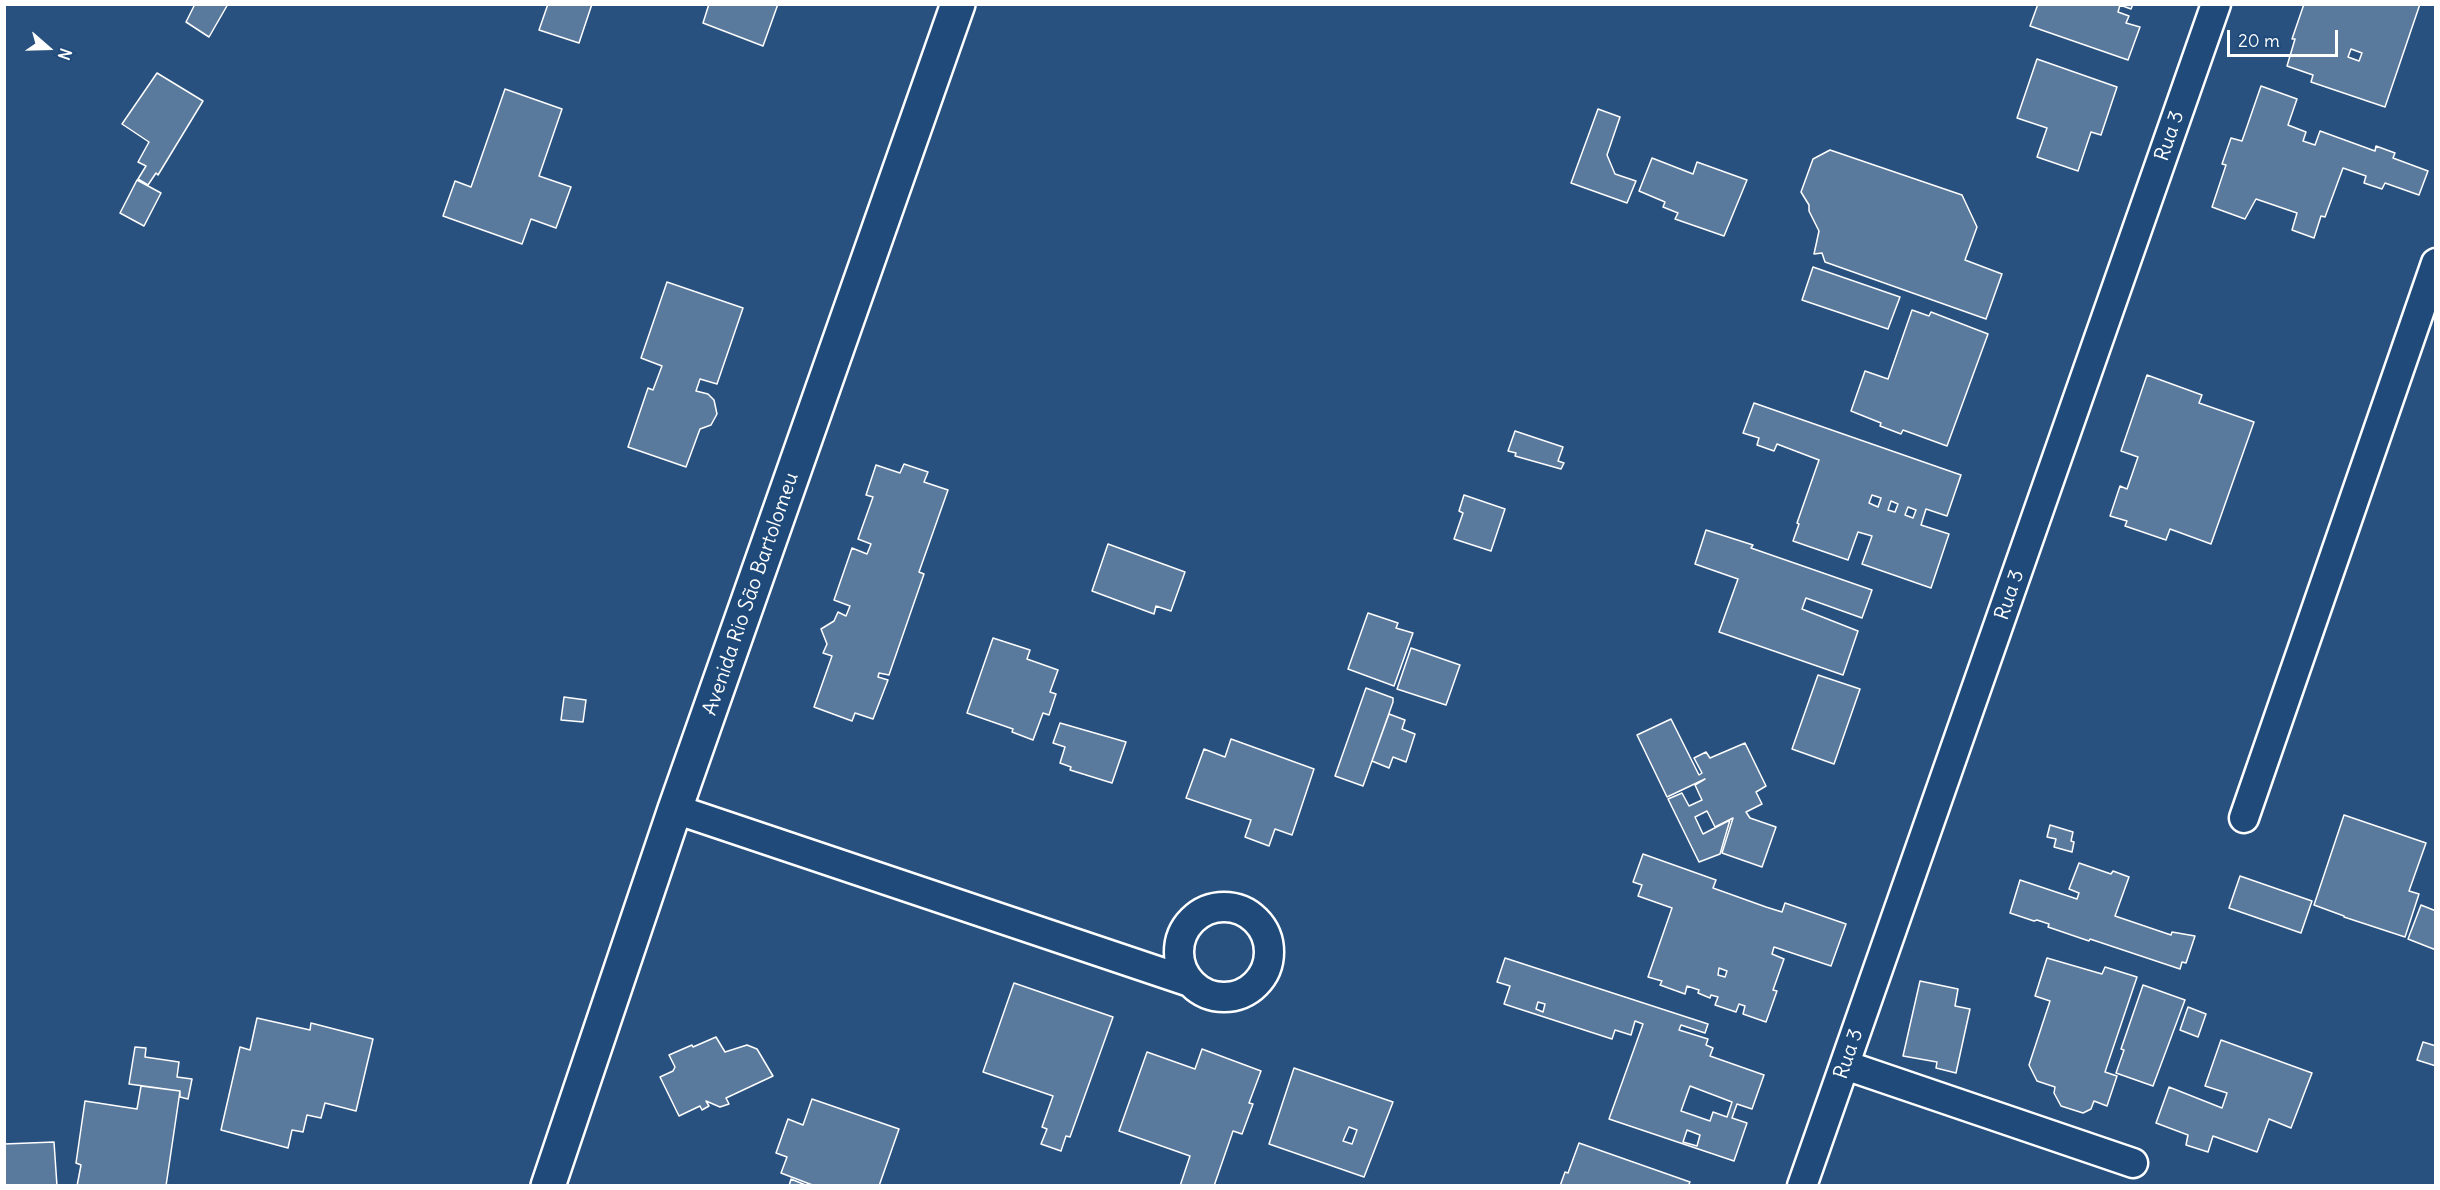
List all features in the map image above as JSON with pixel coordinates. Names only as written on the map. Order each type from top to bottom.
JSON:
[{"type":"street","name":"Avenida Rio São Bartolomeu","points":[[548,1185],[675,809],[958,4]]},
{"type":"street","name":"Rua 3","points":[[1802,1185],[2216,4]]},
{"type":"street","points":[[2244,818],[2436,263]]},
{"type":"street","points":[[675,809],[1190,982]]},
{"type":"street","points":[[1845,1065],[2133,1163]]},
{"type":"building","points":[[195,4],[228,4],[209,37],[186,22]]},
{"type":"building","points":[[548,4],[592,4],[579,43],[539,30]]},
{"type":"building","points":[[709,4],[778,4],[763,46],[703,23]]},
{"type":"building","points":[[2038,4],[2133,4],[2131,9],[2120,5],[2118,12],[2129,16],[2126,23],[2140,27],[2128,60],[2030,26]]},
{"type":"building","points":[[2304,4],[2420,4],[2385,107],[2311,82],[2313,75],[2287,66],[2295,39],[2292,39]],"holes":[[[2351,49],[2362,53],[2359,61],[2348,57]]]},
{"type":"building","points":[[2037,59],[2117,87],[2101,135],[2091,132],[2078,171],[2037,157],[2047,128],[2017,118]]},
{"type":"building","points":[[157,73],[203,101],[158,175],[156,173],[148,185],[138,179],[146,166],[138,162],[149,142],[122,124]]},
{"type":"building","points":[[2261,86],[2297,99],[2288,125],[2306,132],[2303,141],[2315,145],[2320,131],[2375,151],[2376,146],[2395,153],[2393,158],[2428,171],[2419,195],[2385,183],[2382,189],[2364,183],[2366,176],[2343,168],[2325,217],[2321,216],[2314,238],[2292,230],[2297,213],[2256,199],[2245,219],[2212,207],[2226,165],[2222,164],[2231,138],[2242,141]]},
{"type":"building","points":[[505,89],[562,109],[539,176],[571,187],[556,228],[531,219],[522,244],[443,216],[455,181],[471,187]]},
{"type":"building","points":[[1598,109],[1620,117],[1607,155],[1615,174],[1636,181],[1627,203],[1571,183]]},
{"type":"building","points":[[1830,150],[1962,195],[1977,227],[1965,260],[2002,274],[1986,319],[1825,262],[1822,253],[1814,254],[1819,231],[1809,211],[1809,205],[1801,192],[1813,159]]},
{"type":"building","points":[[1652,158],[1693,174],[1697,162],[1747,180],[1724,236],[1675,219],[1678,213],[1663,207],[1665,202],[1639,191]]},
{"type":"building","points":[[137,180],[161,193],[144,226],[120,213]]},
{"type":"building","points":[[1813,267],[1900,297],[1888,329],[1802,300]]},
{"type":"building","points":[[667,282],[743,308],[717,384],[700,379],[696,391],[708,394],[714,400],[717,414],[711,425],[700,429],[686,467],[628,447],[648,388],[653,390],[662,366],[641,358]]},
{"type":"building","points":[[1912,310],[1929,316],[1931,312],[1988,334],[1947,446],[1903,430],[1901,434],[1851,411],[1865,371],[1888,379]]},
{"type":"building","points":[[2147,375],[2202,395],[2199,403],[2254,422],[2211,544],[2170,529],[2166,540],[2125,526],[2127,521],[2110,516],[2120,486],[2127,489],[2138,457],[2121,451]]},
{"type":"building","points":[[1754,403],[1961,475],[1947,516],[1926,509],[1921,525],[1949,534],[1931,588],[1862,564],[1872,536],[1858,532],[1848,560],[1793,541],[1819,460],[1777,444],[1774,451],[1757,445],[1759,438],[1743,433]],"holes":[[[1872,495],[1881,498],[1878,507],[1869,503]],[[1891,501],[1898,504],[1895,512],[1888,510]],[[1908,507],[1916,510],[1913,518],[1905,515]]]},
{"type":"building","points":[[1515,431],[1563,447],[1558,461],[1564,463],[1561,469],[1515,456],[1516,453],[1508,451]]},
{"type":"building","points":[[904,464],[928,472],[924,482],[948,490],[919,572],[924,574],[889,675],[879,673],[878,677],[888,680],[873,719],[855,713],[852,721],[814,707],[832,656],[823,653],[827,644],[821,629],[834,621],[838,612],[846,616],[850,606],[834,600],[852,548],[867,554],[871,544],[858,539],[873,497],[866,495],[876,465],[900,473]]},
{"type":"building","points":[[1464,495],[1505,509],[1491,551],[1454,539],[1463,513],[1459,511]]},
{"type":"building","points":[[1706,530],[1753,545],[1751,548],[1872,590],[1862,618],[1806,598],[1802,609],[1858,631],[1843,675],[1719,632],[1738,579],[1695,564]]},
{"type":"building","points":[[1108,544],[1185,572],[1171,611],[1156,606],[1154,614],[1092,591]]},
{"type":"building","points":[[1368,613],[1398,623],[1396,628],[1413,633],[1394,686],[1348,669]]},
{"type":"building","points":[[993,638],[1030,650],[1027,659],[1058,670],[1050,692],[1056,694],[1049,715],[1043,713],[1033,740],[1012,732],[1013,729],[967,713]]},
{"type":"building","points":[[1411,648],[1460,665],[1446,705],[1397,689]]},
{"type":"building","points":[[1818,675],[1860,689],[1834,764],[1792,749]]},
{"type":"building","points":[[1366,688],[1393,698],[1393,702],[1363,786],[1335,776]]},
{"type":"building","points":[[564,697],[586,700],[583,722],[561,720]]},
{"type":"building","points":[[1389,714],[1405,720],[1402,729],[1415,734],[1406,762],[1393,757],[1389,768],[1372,761]]},
{"type":"building","points":[[1671,719],[1699,775],[1702,773],[1694,758],[1706,752],[1710,758],[1745,743],[1766,786],[1756,792],[1762,804],[1746,812],[1750,818],[1776,827],[1762,867],[1722,853],[1733,818],[1715,827],[1707,811],[1695,817],[1703,834],[1730,820],[1720,854],[1699,862],[1668,799],[1682,793],[1689,806],[1702,800],[1695,785],[1705,779],[1667,797],[1637,735]]},
{"type":"building","points":[[1060,723],[1126,742],[1112,783],[1070,770],[1071,767],[1060,763],[1065,747],[1053,743]]},
{"type":"building","points":[[1231,739],[1314,769],[1292,835],[1275,829],[1269,846],[1245,837],[1251,820],[1186,798],[1204,749],[1225,757]]},
{"type":"building","points":[[2344,815],[2426,843],[2409,891],[2419,894],[2405,937],[2314,905]]},
{"type":"building","points":[[2050,825],[2073,832],[2072,852],[2054,847],[2056,839],[2047,837]]},
{"type":"building","points":[[1643,854],[1716,880],[1713,888],[1766,907],[1782,912],[1785,903],[1846,924],[1831,966],[1774,947],[1772,954],[1784,959],[1773,990],[1777,991],[1766,1022],[1743,1014],[1745,1006],[1739,1004],[1736,1012],[1715,1005],[1718,997],[1711,995],[1710,998],[1698,993],[1699,990],[1687,986],[1685,994],[1660,985],[1662,981],[1648,977],[1672,908],[1638,896],[1642,885],[1633,882]],"holes":[[[1719,968],[1727,971],[1725,977],[1718,975]]]},
{"type":"building","points":[[2079,863],[2111,874],[2113,871],[2129,877],[2115,916],[2171,935],[2172,932],[2195,936],[2186,963],[2182,962],[2180,969],[2090,939],[2089,941],[2048,927],[2049,924],[2010,913],[2020,880],[2077,899],[2079,893],[2069,889]]},
{"type":"building","points":[[2240,876],[2312,901],[2301,933],[2229,908]]},
{"type":"building","points":[[2421,905],[2436,911],[2436,950],[2408,939]]},
{"type":"building","points":[[1505,958],[1708,1024],[1705,1033],[1681,1025],[1679,1030],[1708,1039],[1706,1045],[1713,1048],[1710,1056],[1764,1075],[1752,1109],[1737,1104],[1732,1118],[1747,1123],[1734,1161],[1609,1119],[1643,1024],[1635,1021],[1631,1035],[1615,1030],[1612,1039],[1504,1004],[1510,986],[1497,982]],"holes":[[[1538,1002],[1545,1004],[1543,1012],[1536,1009]],[[1690,1086],[1732,1102],[1727,1117],[1713,1112],[1710,1121],[1681,1111]],[[1687,1130],[1700,1135],[1697,1146],[1683,1142]]]},
{"type":"building","points":[[2047,958],[2102,974],[2105,967],[2137,977],[2105,1072],[2117,1076],[2107,1106],[2094,1101],[2091,1109],[2083,1113],[2061,1106],[2054,1093],[2055,1087],[2037,1081],[2029,1065],[2050,1001],[2035,996]]},
{"type":"building","points":[[1920,981],[1958,989],[1955,1006],[1970,1009],[1956,1073],[1936,1068],[1937,1062],[1903,1056]]},
{"type":"building","points":[[1014,983],[1113,1017],[1070,1137],[1066,1136],[1061,1151],[1041,1144],[1047,1129],[1042,1127],[1053,1096],[983,1072]]},
{"type":"building","points":[[2143,985],[2185,1000],[2153,1086],[2116,1073],[2124,1050],[2121,1049]]},
{"type":"building","points":[[2188,1007],[2206,1014],[2198,1037],[2180,1030]]},
{"type":"building","points":[[257,1018],[310,1030],[311,1023],[373,1039],[356,1111],[325,1103],[321,1118],[307,1115],[303,1132],[292,1130],[288,1148],[221,1130],[240,1047],[250,1050]]},
{"type":"building","points":[[716,1037],[725,1052],[747,1045],[757,1049],[773,1076],[726,1098],[729,1104],[720,1107],[706,1101],[709,1106],[702,1110],[700,1106],[679,1116],[660,1077],[673,1071],[675,1067],[669,1055]]},
{"type":"building","points":[[2221,1040],[2312,1073],[2291,1128],[2269,1119],[2257,1152],[2213,1136],[2208,1152],[2186,1145],[2188,1135],[2156,1123],[2169,1087],[2222,1108],[2227,1093],[2205,1086]]},
{"type":"building","points":[[2423,1042],[2436,1046],[2436,1066],[2417,1060]]},
{"type":"building","points":[[135,1047],[146,1048],[145,1057],[179,1062],[177,1077],[192,1079],[188,1099],[180,1097],[180,1091],[129,1084]]},
{"type":"building","points":[[1202,1049],[1261,1071],[1249,1103],[1253,1104],[1242,1134],[1233,1131],[1214,1186],[1180,1186],[1190,1156],[1119,1131],[1147,1052],[1195,1069]]},
{"type":"building","points":[[1294,1068],[1393,1102],[1364,1177],[1269,1144]],"holes":[[[1349,1127],[1357,1130],[1352,1144],[1343,1141]]]},
{"type":"building","points":[[141,1086],[180,1091],[166,1186],[77,1186],[81,1165],[76,1163],[85,1101],[137,1109]]},
{"type":"building","points":[[812,1099],[899,1129],[879,1186],[815,1186],[781,1173],[787,1157],[776,1153],[788,1119],[803,1125]]},
{"type":"building","points":[[54,1142],[57,1186],[4,1186],[4,1144]]},
{"type":"building","points":[[1579,1143],[1690,1182],[1688,1186],[1560,1186],[1565,1172],[1568,1173]]},
{"type":"building","points":[[791,1179],[808,1186],[789,1186]]}]
